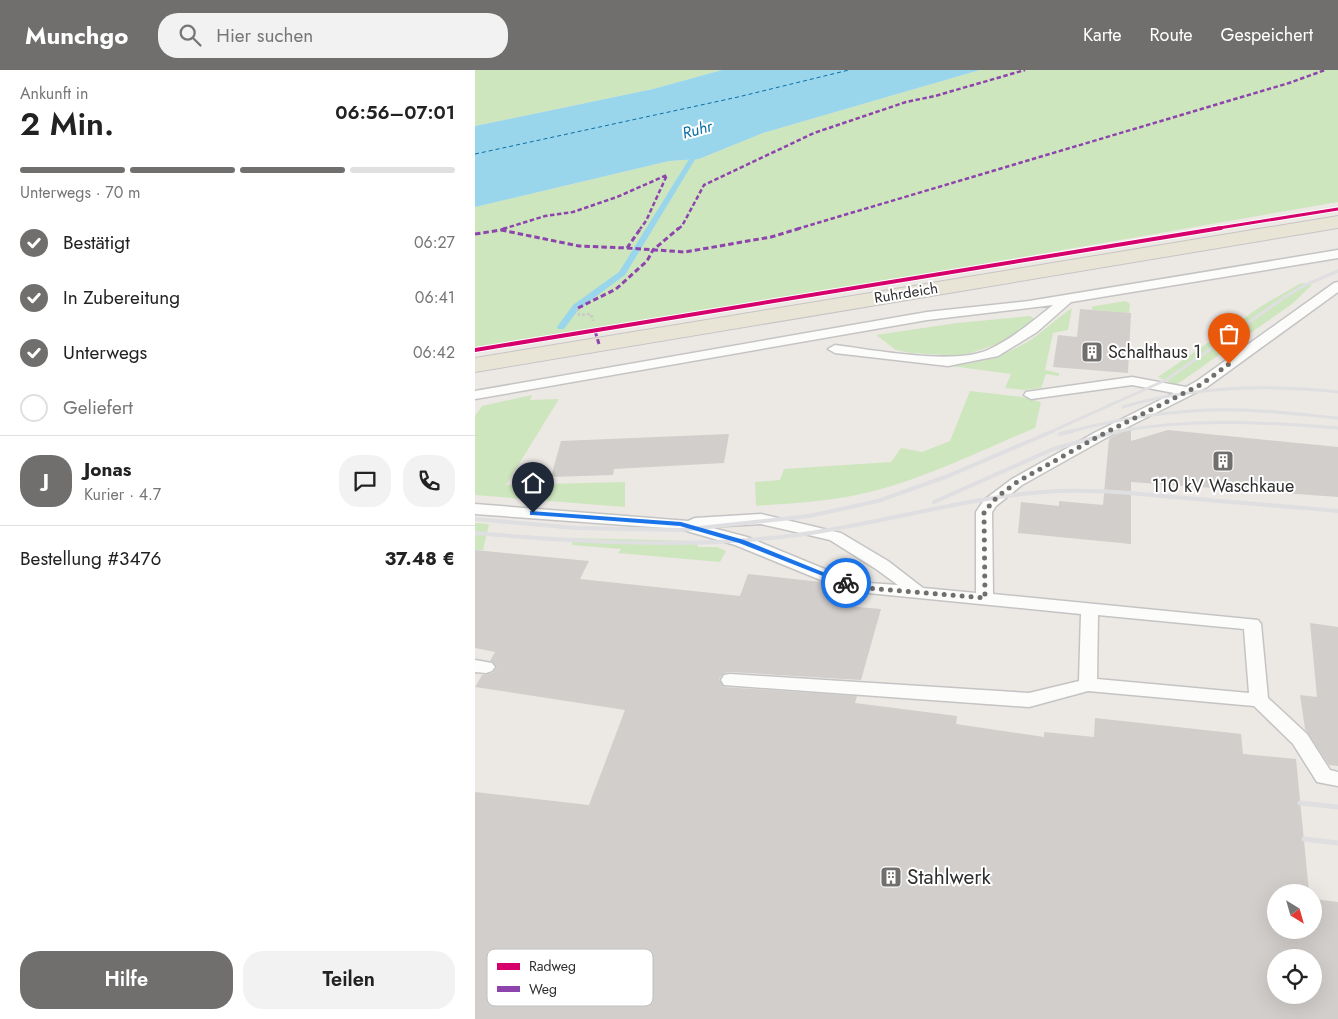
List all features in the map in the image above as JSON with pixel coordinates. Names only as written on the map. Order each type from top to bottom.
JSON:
[{"type":"main road","name":"Ruhrdeich","points":[[475,365],[1338,222]]},
{"type":"lane","points":[[475,395],[927,316],[1004,309],[1338,254]]},
{"type":"lane","points":[[1318,257],[1338,267]]},
{"type":"lane","points":[[985,598],[984,512],[990,503],[1017,482],[1099,436],[1202,384],[1338,286]]},
{"type":"lane","points":[[835,349],[948,362],[993,353],[1032,329],[1067,299]]},
{"type":"lane","points":[[1031,395],[1133,381],[1187,391]]},
{"type":"lane","points":[[475,509],[681,524],[761,519],[835,536],[882,565],[918,592]]},
{"type":"lane","points":[[681,524],[741,542],[839,581],[868,588],[1251,624],[1259,700]]},
{"type":"lane","points":[[1088,685],[1090,608]]},
{"type":"lane","points":[[730,680],[1029,700],[1088,685],[1259,700],[1300,739],[1324,777],[1338,779]]},
{"type":"path","points":[[578,308],[579,316],[591,314],[593,322]]},
{"type":"green space","points":[[475,70],[722,70],[653,89],[475,126]]},
{"type":"green space","points":[[980,70],[1338,70],[1338,202],[822,292],[475,347],[475,207],[669,161],[699,159],[763,133]]},
{"type":"green space","points":[[1301,283],[1312,285],[1292,304],[1176,385],[1158,377],[1263,305]]},
{"type":"green space","points":[[1126,301],[1130,304],[1129,313],[1092,310],[1092,307],[1095,306]]},
{"type":"green space","points":[[1072,308],[1068,330],[1053,333],[1045,370],[1059,373],[1059,376],[1046,374],[1041,388],[1025,390],[1005,388],[1011,374],[951,366],[972,363],[1013,350],[1032,339]]},
{"type":"green space","points":[[1030,316],[1035,319],[1018,334],[992,346],[961,356],[911,353],[896,350],[876,335],[957,323]]},
{"type":"green space","points":[[970,391],[1022,397],[1041,402],[1035,428],[949,465],[883,488],[835,499],[756,506],[755,482],[780,480],[784,469],[891,462],[901,448],[922,452],[950,441]]},
{"type":"green space","points":[[532,395],[530,400],[559,399],[506,485],[625,482],[625,507],[475,495],[475,416],[482,406]]},
{"type":"green space","points":[[475,523],[489,524],[483,550],[475,550]]},
{"type":"green space","points":[[573,538],[696,541],[698,547],[717,547],[726,551],[720,562],[618,553],[621,549],[572,545]]},
{"type":"water","name":"Ruhr","points":[[722,70],[980,70],[763,133],[699,159],[669,161],[475,207],[475,126],[653,89]]},
{"type":"building","name":"Schalthaus 1","points":[[1080,309],[1131,313],[1128,373],[1053,367],[1058,335],[1077,337]]},
{"type":"building","name":"110 kV Waschkaue","points":[[1131,427],[1131,441],[1168,430],[1338,447],[1338,497],[1131,482],[1131,544],[1018,533],[1021,502],[1059,506],[1059,501],[1103,505],[1109,439]]},
{"type":"building","points":[[729,434],[724,463],[614,469],[613,475],[551,477],[561,441]]},
{"type":"building","name":"Stahlwerk","points":[[475,550],[589,561],[580,579],[740,596],[748,574],[821,582],[837,588],[834,605],[881,609],[861,680],[730,672],[724,673],[719,679],[724,687],[857,696],[855,703],[957,716],[956,724],[1044,737],[1044,732],[1094,737],[1095,718],[1241,734],[1243,754],[1296,759],[1308,884],[1267,884],[1267,939],[1323,939],[1323,900],[1338,902],[1338,1019],[475,1019],[475,792],[589,805],[625,710],[475,687],[482,675],[493,673],[497,667],[490,661],[495,652],[475,648]]},
{"type":"building","points":[[1310,623],[1338,627],[1338,766],[1329,765],[1305,729],[1300,695],[1317,697]]},
{"type":"waterway","points":[[561,327],[576,307],[622,273],[699,148]]},
{"type":"ferry route","points":[[475,154],[738,97],[849,70]]},
{"type":"railway","points":[[1050,432],[1166,380],[1285,297],[1303,286],[1338,271]]},
{"type":"railway","points":[[1123,407],[1176,395],[1230,389],[1284,388],[1338,392]]},
{"type":"railway","points":[[1068,432],[1133,418],[1198,410],[1278,412],[1338,418]]},
{"type":"railway","points":[[1118,431],[1169,425],[1225,422],[1338,428]]},
{"type":"railway","points":[[475,519],[576,528],[681,530],[809,516],[878,501],[948,476],[1053,431]]},
{"type":"railway","points":[[1060,434],[1073,431]]},
{"type":"railway","points":[[934,502],[1053,449],[1118,431]]},
{"type":"railway","points":[[1113,432],[1118,431]]},
{"type":"railway","points":[[475,533],[636,543],[717,542],[797,535],[858,525],[980,500],[1011,495],[1060,491],[1132,493],[1338,511]]},
{"type":"railway","points":[[1300,803],[1338,807]]},
{"type":"railway","points":[[1304,839],[1338,843]]},
{"type":"marked path","points":[[578,308],[616,289],[647,261],[653,250],[682,226],[704,185],[814,133],[906,102],[935,96],[1025,70]]},
{"type":"marked path","points":[[627,248],[685,252],[771,237],[1289,83],[1325,70]]},
{"type":"marked path","points":[[475,234],[501,230],[545,216],[573,212],[617,197],[667,175],[646,221],[627,248],[579,246],[501,230]]},
{"type":"marked path","points":[[595,331],[599,344]]},
{"type":"cycle path","points":[[475,350],[1338,209]]},
{"type":"way so far","points":[[846,583],[868,588],[985,598],[984,512],[990,503],[1017,482],[1099,436],[1202,384],[1229,364]]},
{"type":"place","name":"Schalthaus 1","points":[[1092,352]]},
{"type":"place","name":"110 kV Waschkaue","points":[[1223,461]]},
{"type":"place","name":"Stahlwerk","points":[[891,877]]},
{"type":"route","points":[[533,513],[681,524],[741,542],[846,583]]}]
